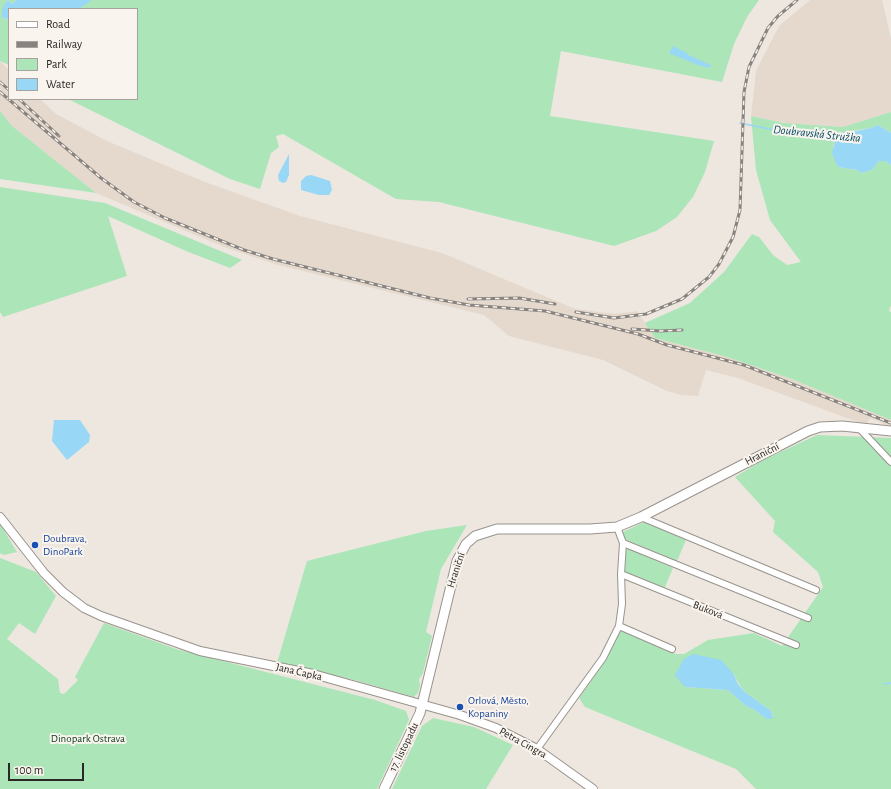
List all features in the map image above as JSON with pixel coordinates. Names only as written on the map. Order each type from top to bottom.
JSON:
[{"type":"main road","name":"Hraniční","points":[[422,705],[457,561],[462,549],[470,540],[481,532],[498,528],[590,529],[618,527],[641,517],[802,433],[827,426],[858,427],[891,431]]},
{"type":"main road","name":"17. listopadu","points":[[384,789],[417,722],[422,705]]},
{"type":"street","points":[[858,427],[891,462]]},
{"type":"street","name":"Jana Čapka","points":[[0,517],[44,573],[63,592],[84,608],[101,616],[200,651],[313,674],[422,705]]},
{"type":"street","points":[[641,517],[816,590]]},
{"type":"street","points":[[537,749],[603,658],[619,626],[622,604],[621,574],[623,543],[618,527]]},
{"type":"street","points":[[623,543],[808,618]]},
{"type":"street","name":"Buková","points":[[621,574],[796,645]]},
{"type":"street","points":[[619,626],[672,649]]},
{"type":"street","name":"Petra Cingra","points":[[422,705],[496,728],[537,749],[593,789]]},
{"type":"shaded area","points":[[810,0],[882,0],[891,38],[891,112],[843,127],[784,123],[751,116],[756,71],[779,26]]},
{"type":"shaded area","points":[[0,61],[8,69],[8,100],[41,100],[56,114],[107,141],[205,182],[300,216],[442,253],[575,309],[615,314],[637,311],[655,338],[727,357],[792,379],[891,420],[891,427],[870,418],[866,425],[738,378],[706,370],[698,396],[681,395],[667,391],[603,360],[509,336],[484,315],[278,265],[224,247],[96,193],[12,126],[0,111]]},
{"type":"green space","points":[[0,0],[9,0],[5,3],[5,19],[8,20],[8,65],[0,61]]},
{"type":"green space","points":[[9,0],[17,0],[11,4]]},
{"type":"green space","points":[[92,0],[759,0],[747,17],[734,44],[722,82],[561,51],[550,116],[714,141],[705,172],[693,197],[677,217],[656,231],[614,246],[439,202],[396,199],[283,134],[276,136],[279,147],[271,153],[260,189],[230,179],[70,100],[138,100],[138,8],[80,8]]},
{"type":"green space","points":[[0,111],[12,126],[96,193],[0,179]]},
{"type":"green space","points":[[891,112],[891,133],[878,125],[871,128],[838,133],[815,129],[808,135],[835,142],[833,147],[838,167],[857,170],[861,173],[872,170],[879,161],[885,161],[891,165],[891,305],[889,311],[891,312],[891,420],[792,379],[727,357],[655,338],[645,323],[690,303],[724,272],[752,234],[759,237],[773,255],[787,265],[801,262],[770,220],[756,170],[751,116],[784,123],[843,127]]},
{"type":"green space","points":[[0,187],[105,203],[242,260],[230,268],[186,251],[108,216],[127,276],[3,317],[0,312]]},
{"type":"green space","points":[[817,435],[891,438],[891,789],[756,789],[736,769],[585,707],[579,698],[607,659],[620,630],[676,654],[684,654],[708,640],[754,633],[782,646],[823,587],[818,572],[773,532],[775,521],[735,477],[763,460]],"holes":[[[733,673],[745,692],[771,711],[773,718],[764,717],[755,710],[746,706],[728,690],[685,687]]]},
{"type":"green space","points":[[644,522],[686,540],[677,561],[624,539],[623,532]]},
{"type":"green space","points":[[0,524],[17,552],[4,555],[0,553]]},
{"type":"green space","points":[[467,525],[441,569],[426,632],[432,636],[423,673],[419,679],[420,686],[418,693],[414,697],[351,679],[277,663],[307,561],[426,531]]},
{"type":"green space","points":[[625,547],[673,568],[664,589],[623,573]]},
{"type":"green space","name":"Dinopark Ostrava","points":[[0,558],[36,572],[56,596],[35,634],[19,623],[7,639],[58,679],[60,693],[64,694],[78,680],[75,677],[104,623],[176,649],[375,700],[406,711],[409,720],[377,789],[0,789]]},
{"type":"green space","points":[[433,718],[474,727],[513,745],[486,789],[392,789],[422,726]]},
{"type":"water","points":[[9,0],[11,4],[17,0],[92,0],[80,8],[8,8],[8,20],[2,17],[2,11],[5,3]]},
{"type":"water","points":[[673,46],[687,53],[688,55],[711,65],[709,68],[698,65],[669,53]]},
{"type":"water","points":[[878,125],[891,133],[891,165],[885,161],[879,161],[872,170],[861,173],[857,170],[838,167],[832,153],[835,142],[808,135],[807,132],[815,129],[838,133],[871,128]]},
{"type":"water","points":[[289,154],[289,175],[286,182],[283,183],[279,181],[278,175]]},
{"type":"water","points":[[311,175],[330,181],[332,190],[329,195],[319,195],[301,190],[301,181],[306,176]]},
{"type":"water","points":[[54,420],[80,420],[90,435],[89,442],[67,460],[52,441]]},
{"type":"water","points":[[693,654],[721,660],[733,673],[738,684],[745,692],[771,711],[773,718],[765,718],[755,710],[746,706],[728,690],[685,687],[675,675],[684,659]]},
{"type":"waterway","name":"Doubravská Stružka","points":[[740,123],[779,131],[807,133]]},
{"type":"waterway","points":[[884,684],[891,683]]},
{"type":"railway","points":[[576,312],[614,318],[646,314],[682,299],[709,277],[719,264],[733,237],[740,210],[744,92],[749,67],[768,28],[778,16],[797,0]]},
{"type":"railway","points":[[0,82],[8,89]]},
{"type":"railway","points":[[0,92],[8,99]]},
{"type":"railway","points":[[9,100],[101,178],[134,202],[165,218],[244,250],[273,259],[430,298],[469,305],[545,311],[638,334],[667,345],[744,365],[891,423]]},
{"type":"railway","points":[[20,100],[59,136]]},
{"type":"railway","points":[[468,299],[519,298],[555,304]]},
{"type":"railway","points":[[632,329],[660,331],[682,330]]},
{"type":"place","name":"Doubrava, DinoPark","points":[[35,545]]},
{"type":"place","name":"Orlová, Město, Kopaniny","points":[[460,707]]}]
